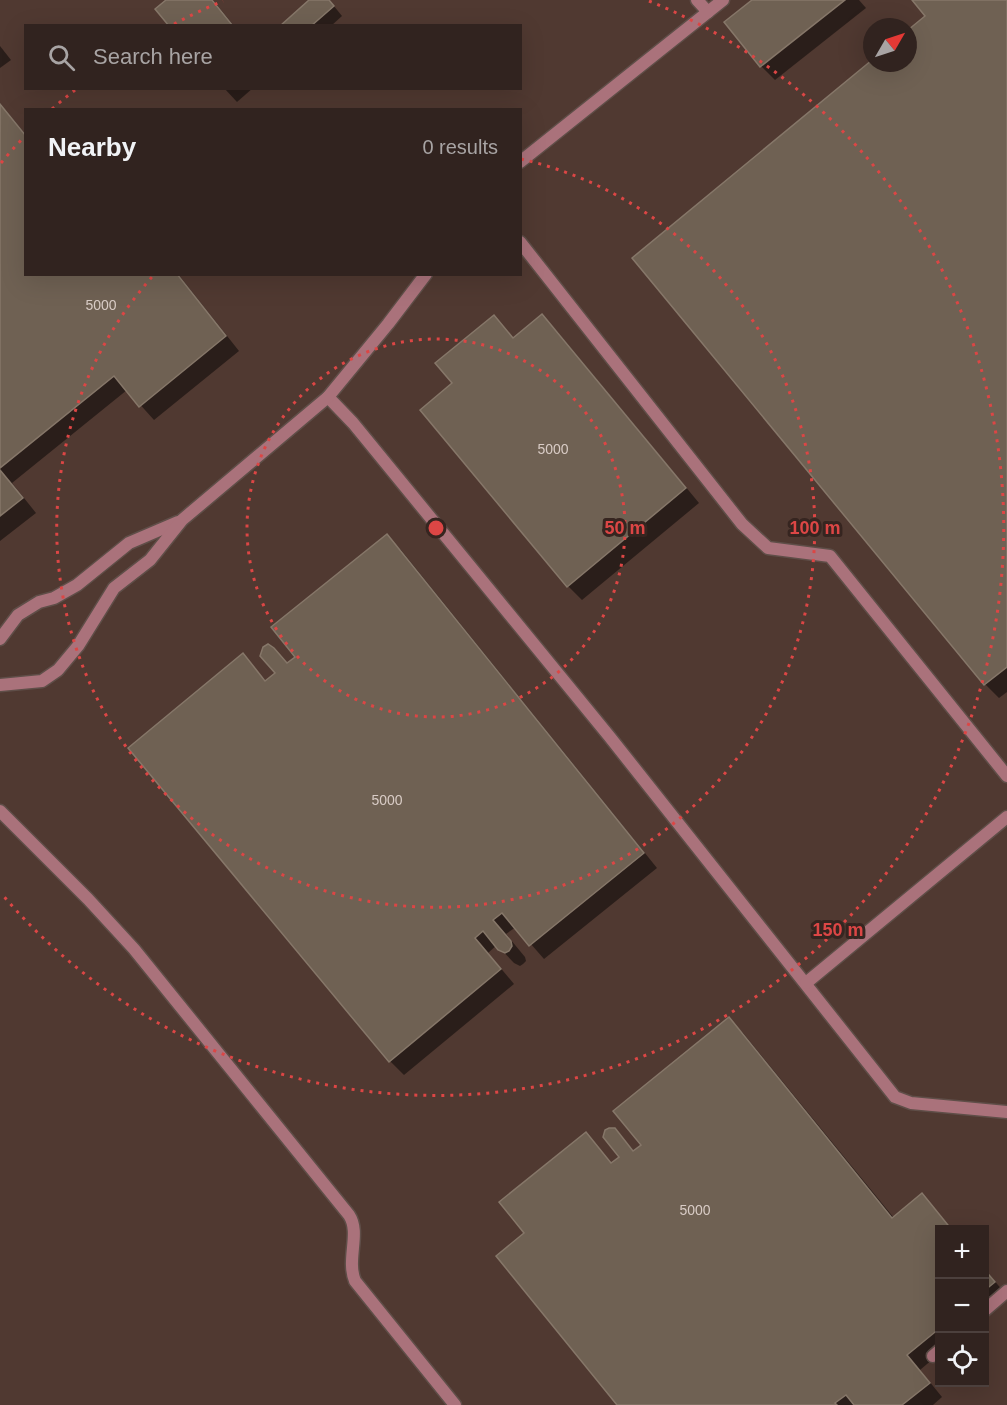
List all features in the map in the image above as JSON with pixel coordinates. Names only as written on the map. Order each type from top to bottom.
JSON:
[{"type":"lane","points":[[697,0],[708,12]]},
{"type":"lane","points":[[522,160],[723,0]]},
{"type":"lane","points":[[522,245],[742,524],[768,548],[830,556],[1007,776]]},
{"type":"lane","points":[[0,685],[42,681],[58,670],[78,646],[114,588],[150,560],[182,520],[328,397],[424,276]]},
{"type":"lane","points":[[328,397],[353,423],[609,735],[895,1097],[910,1104],[1007,1112]]},
{"type":"lane","points":[[0,639],[18,615],[39,602],[54,598],[77,585],[129,543],[182,520]]},
{"type":"lane","points":[[0,811],[88,899],[134,949],[349,1215],[354,1226],[350,1260],[355,1281],[455,1405]]},
{"type":"lane","points":[[806,983],[1007,817]]},
{"type":"lane","points":[[989,1307],[1007,1291]]},
{"type":"shaded area","points":[[0,0],[1007,0],[1007,1405],[0,1405]]},
{"type":"building","points":[[166,0],[212,0],[231,24],[167,24],[155,9]]},
{"type":"building","points":[[309,0],[329,0],[334,6],[313,24],[282,24]]},
{"type":"building","points":[[752,0],[845,0],[760,67],[724,22]]},
{"type":"building","points":[[912,0],[1007,0],[1007,667],[984,685],[632,258],[863,67],[863,72],[917,72],[917,23],[925,16]]},
{"type":"building","points":[[0,104],[24,134],[24,276],[179,276],[226,336],[139,407],[114,376],[0,468]]},
{"type":"building","points":[[542,314],[686,488],[567,587],[420,410],[452,383],[435,363],[494,315],[513,338]]},
{"type":"building","points":[[0,470],[23,498],[0,516]]},
{"type":"building","points":[[387,534],[644,853],[529,946],[502,913],[493,920],[511,941],[512,946],[509,951],[505,953],[498,950],[483,931],[475,938],[501,969],[389,1062],[128,748],[243,653],[265,681],[275,673],[260,656],[263,647],[268,644],[274,648],[287,663],[295,657],[271,627]]},
{"type":"building","points":[[729,1017],[892,1218],[922,1193],[948,1225],[935,1225],[935,1332],[907,1355],[930,1383],[902,1405],[854,1405],[846,1395],[835,1403],[837,1405],[617,1405],[496,1256],[524,1233],[499,1202],[586,1132],[611,1163],[619,1157],[603,1137],[605,1130],[615,1128],[633,1151],[641,1145],[613,1111]]},
{"type":"building","points":[[989,1275],[995,1282],[989,1287]]}]
